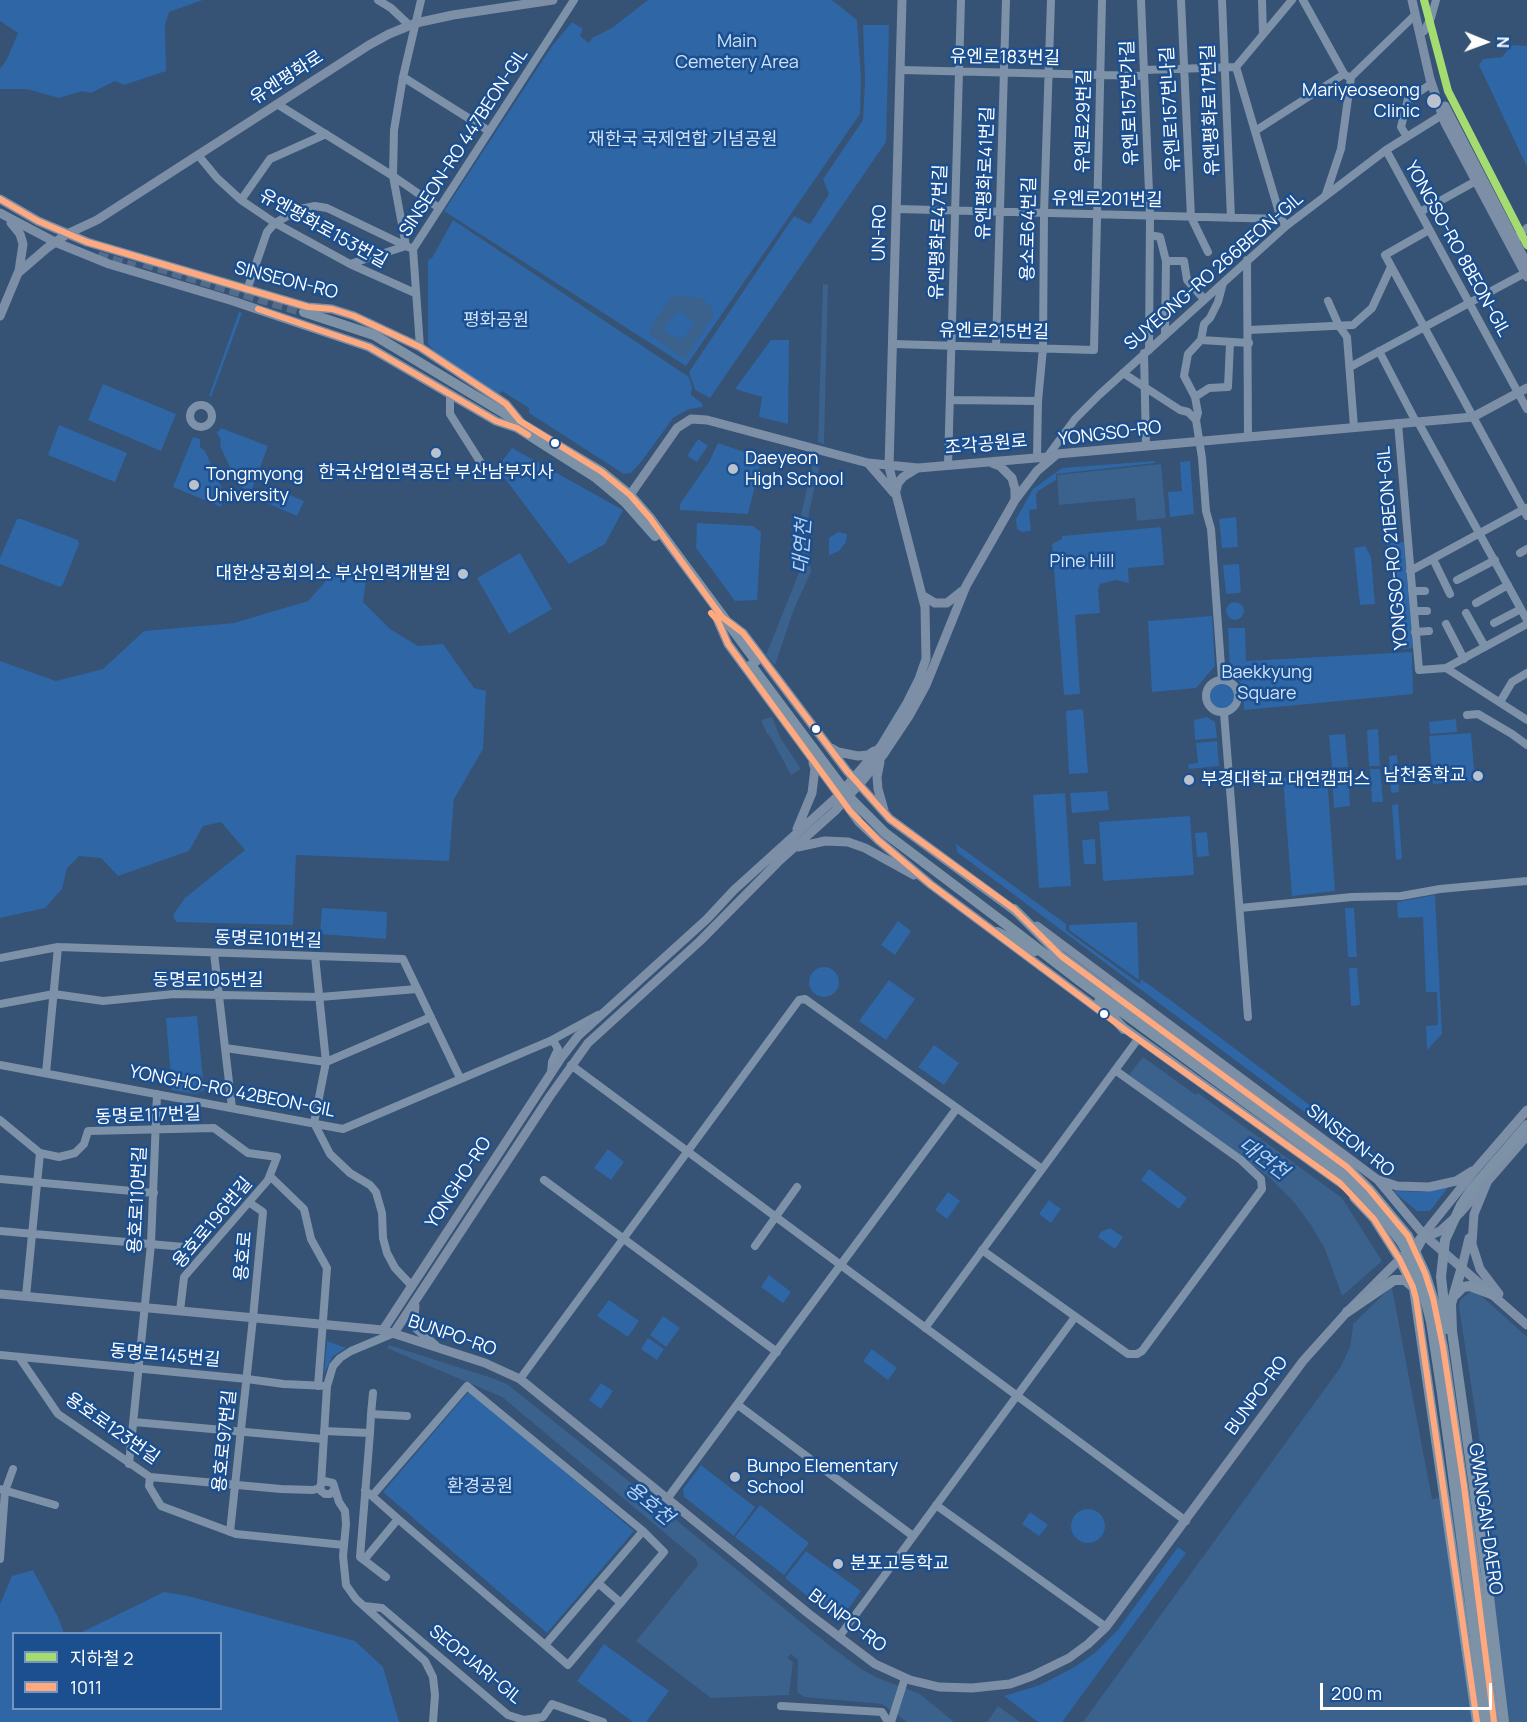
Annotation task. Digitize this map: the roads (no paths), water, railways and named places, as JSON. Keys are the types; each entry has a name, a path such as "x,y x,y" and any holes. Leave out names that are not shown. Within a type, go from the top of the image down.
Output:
{"highway":[{"name":"SINSEON-RO","path":"303,315 374,335 519,425"},
{"path":"519,425 602,472 630,495 650,519 720,619"},
{"path":"519,425 595,477 625,501 656,537 856,795 889,828 1008,916 1084,979 1288,1128 1347,1167 1401,1227 1414,1247 1425,1274 1435,1322"},
{"path":"997,933 1058,959"},
{"path":"1084,979 1141,1004"},
{"path":"1084,979 1124,1029"},
{"path":"1448,1379 1448,1341 1442,1277 1445,1240 1461,1204 1527,1125"},
{"path":"1424,1234 1413,1255 1412,1275 1423,1338 1477,1722"},
{"path":"1400,1260 1416,1299"},
{"path":"1462,1267 1452,1300 1452,1333 1487,1580 1504,1722"},
{"path":"1347,1312 1392,1275 1413,1287"},
{"path":"1452,1300 1467,1286 1476,1287 1494,1295"},
{"name":"GWANGAN-DAERO","path":"1435,1322 1448,1379 1482,1616 1494,1722"},
{"name":"GWANGAN-DAERO","path":"1435,1322 1486,1722"},
{"path":"1423,1338 1431,1344 1440,1346 1452,1333"}],"main road":[{"name":"유엔평화로","path":"18,273 30,261 67,234 97,220 369,45 413,24 453,15 554,0"},
{"name":"UN-RO","path":"896,495 889,467 903,0"},
{"path":"1412,0 1431,84 1442,115 1526,271"},
{"path":"1418,0 1436,80 1448,113 1514,240 1526,271"},
{"name":"SINSEON-RO","path":"0,198 38,222 67,234 248,290 308,307 341,312 420,347 506,404 519,425"},
{"path":"0,316 22,261 23,244 14,226 1,214"},
{"name":"SINSEON-RO","path":"1,214 55,243 109,264 256,308 369,347 496,421 519,425"},
{"name":"YONGSO-RO","path":"843,796 909,716 926,686 966,586 1015,501 1052,455 1473,417 1523,390"},
{"name":"조각공원로","path":"630,495 677,428 692,419 707,420 814,450 889,467 918,468 1052,455"},
{"path":"987,462 1000,466 1006,471 1016,489 1015,501"},
{"path":"868,463 896,495"},
{"path":"918,468 898,483 896,495 923,596 935,603 947,603 966,586"},
{"name":"YONGSO-RO","path":"882,751 908,703 926,660 923,596"},
{"path":"720,619 728,644 811,758 878,840 930,884"},
{"name":"SINSEON-RO","path":"720,619 743,633 856,782 890,819 1008,916 1141,1004 1378,1180 1424,1234"},
{"path":"828,746 838,752 858,756 882,751 877,777 878,789 882,808 890,819"},
{"path":"789,839 800,826 808,805 814,778 811,758"},
{"name":"YONGHO-RO","path":"383,1330 578,1036 707,919 734,890 789,839 830,804 843,796"},
{"name":"YONGHO-RO","path":"394,1333 571,1065 588,1043 700,941 843,796"},
{"path":"808,805 830,804"},
{"path":"793,849 825,841 848,842 930,884"},
{"name":"SINSEON-RO","path":"930,884 1124,1029 1363,1200 1424,1234"},
{"path":"700,941 715,920 713,917 707,919"},
{"path":"669,969 665,970 662,967 674,949"},
{"path":"1392,1275 1400,1260 1527,1110"},
{"path":"1424,1234 1440,1231 1469,1202 1527,1136"},
{"path":"1378,1180 1397,1186 1429,1187 1456,1181 1476,1169"},
{"path":"1462,1267 1474,1214 1488,1180"},
{"path":"1340,1183 1374,1219 1400,1260"},
{"path":"1457,1193 1456,1204 1459,1206 1469,1202"},
{"path":"1472,1227 1474,1256 1480,1269 1516,1314"},
{"path":"1424,1234 1527,1325"},
{"path":"422,1293 418,1290 426,1272 426,1264"},
{"path":"0,1294 383,1330"},
{"path":"416,1302 415,1324 420,1333 438,1348"},
{"name":"BUNPO-RO","path":"383,1330 485,1363 520,1379 839,1637 903,1682 939,1687 972,1688 1010,1684 1032,1676 1069,1658 1106,1627 1304,1361 1347,1312"}],"street":[{"path":"378,0 413,24"},
{"path":"409,247 393,176 394,130 413,24 421,0"},
{"name":"SINSEON-RO 447BEON-GIL","path":"420,347 409,247 439,208 574,0"},
{"name":"유엔평화로47번길","path":"948,465 961,0"},
{"name":"유엔평화로41번길","path":"996,347 1006,0"},
{"name":"용소로64번길","path":"1036,458 1043,348 1044,213 1051,0"},
{"name":"유엔로29번길","path":"1094,350 1102,0"},
{"name":"유엔로157번가길","path":"1141,0 1150,216 1145,387 1146,446"},
{"name":"유엔로157번나길","path":"1180,0 1191,217"},
{"name":"유엔평화로17번길","path":"1222,0 1231,218"},
{"path":"1262,0 1263,34"},
{"path":"1283,222 1236,67 1292,0"},
{"path":"1303,0 1347,76 1341,149 1326,194"},
{"path":"1424,31 1431,18 1436,0"},
{"path":"1255,131 1347,76 1415,15"},
{"name":"유엔로183번길","path":"901,70 1101,75 1236,67"},
{"path":"403,77 489,131"},
{"path":"1407,137 1401,127 1408,99 1431,84"},
{"path":"277,104 393,176 439,208"},
{"name":"SUYEONG-RO 266BEON-GIL","path":"1052,455 1075,419 1146,351 1224,282 1283,222 1386,150 1442,115"},
{"path":"241,200 270,159 326,134"},
{"name":"YONGSO-RO 8BEON-GIL","path":"1386,150 1469,302 1523,390 1527,409"},
{"name":"유엔평화로153번길","path":"198,154 241,200 275,223 350,264 415,293"},
{"path":"1420,212 1476,181"},
{"path":"248,290 267,232 275,223 300,208 315,206 338,212 409,247"},
{"name":"유엔로201번길","path":"897,209 1231,218 1283,222"},
{"path":"1191,217 1208,252"},
{"path":"1514,240 1527,228"},
{"path":"1410,572 1480,533 1526,511 1385,255 1429,230"},
{"path":"1150,235 1160,237 1166,261 1165,334"},
{"path":"350,264 409,247"},
{"path":"1247,260 1248,437"},
{"path":"1166,261 1184,261 1187,280 1204,299"},
{"path":"1249,330 1353,325 1372,308 1391,267"},
{"path":"1350,367 1526,271"},
{"path":"1222,680 1212,547 1196,420 1198,413 1195,396 1184,376 1188,354 1201,340 1204,324 1218,302 1224,282"},
{"path":"1328,301 1339,326 1347,337 1354,427"},
{"path":"1201,340 1249,343"},
{"path":"1195,396 1209,388 1228,387 1230,343"},
{"name":"유엔로215번길","path":"894,344 1094,350"},
{"path":"1379,351 1527,620"},
{"name":"SUYEONG-RO 266BEON-GIL","path":"1123,373 1160,398 1188,412 1196,420"},
{"path":"450,394 450,414 481,463"},
{"path":"950,400 1038,401"},
{"name":"YONGSO-RO 21BEON-GIL","path":"1398,423 1419,670 1446,668"},
{"path":"1433,559 1450,594"},
{"path":"1457,580 1495,560"},
{"path":"1476,603 1508,585"},
{"path":"1412,591 1425,591"},
{"path":"1494,622 1521,609"},
{"path":"1414,612 1427,611"},
{"path":"1466,613 1485,647"},
{"path":"1446,624 1464,659"},
{"path":"1446,668 1527,624"},
{"path":"1415,632 1429,631"},
{"path":"1446,668 1527,720"},
{"path":"1500,702 1512,682 1527,673"},
{"path":"1222,680 1229,681 1235,686 1239,696 1233,709 1224,713 1212,709 1206,697 1210,685 1222,680"},
{"path":"1224,713 1248,1017"},
{"path":"1467,715 1478,714 1527,745"},
{"path":"1240,908 1352,897 1401,896 1440,889 1527,881"},
{"path":"46,1073 58,947"},
{"name":"동명로101번길","path":"0,958 58,947 403,959 460,1078"},
{"path":"214,953 232,1108"},
{"path":"315,956 327,1062 314,1123 330,1154 350,1173 370,1185 376,1192 382,1213 383,1238 387,1253 395,1268 412,1286"},
{"name":"동명로105번길","path":"0,1004 54,994 103,1001 174,994 320,997 417,989"},
{"path":"520,1379 799,1000 805,999 1042,1169"},
{"name":"YONGHO-RO 42BEON-GIL","path":"0,1065 344,1129 460,1078 552,1042 603,1013"},
{"path":"225,1048 327,1062 431,1017"},
{"path":"570,1030 565,1041 571,1045"},
{"path":"925,1328 1138,1039"},
{"path":"552,1042 566,1046 588,1043"},
{"path":"551,1074 552,1062 558,1049 552,1042"},
{"path":"571,1065 1186,1521"},
{"path":"982,1250 1128,1354 1137,1354 1142,1351 1262,1189 1261,1179 1241,1160 1115,1070"},
{"name":"용호로110번길","path":"129,1464 151,1244 157,1094"},
{"path":"667,1499 957,1108"},
{"path":"0,1120 40,1153 26,1296"},
{"name":"동명로117번길","path":"40,1153 59,1157 75,1153 84,1144 88,1131 214,1128 248,1153 278,1157"},
{"name":"용호로196번길","path":"180,1311 184,1277 271,1177 278,1157"},
{"path":"271,1177 304,1209 311,1239 327,1268 322,1325 324,1435 322,1493 331,1492"},
{"path":"0,1179 154,1193"},
{"path":"544,1180 777,1352"},
{"path":"754,1246 797,1187"},
{"name":"용호로","path":"250,1203 262,1212 253,1318"},
{"path":"0,1231 184,1247"},
{"path":"839,1637 1074,1317"},
{"name":"용호로97번길","path":"230,1532 253,1318"},
{"path":"366,1344 383,1330"},
{"path":"323,1386 333,1366 340,1358 394,1333"},
{"name":"동명로145번길","path":"0,1355 323,1386"},
{"name":"용호로123번길","path":"19,1357 58,1414 150,1477 281,1489 313,1490 323,1484"},
{"path":"366,1490 372,1496 398,1519 568,1665 664,1552 643,1531 467,1386 372,1496"},
{"path":"373,1393 360,1557 386,1577"},
{"path":"738,1405 913,1536"},
{"path":"371,1414 407,1416"},
{"path":"134,1422 324,1435 370,1433"},
{"path":"0,1559 3,1490 13,1469"},
{"path":"150,1477 149,1486 161,1506 230,1532 344,1545"},
{"path":"323,1484 333,1483 331,1492"},
{"path":"3,1490 55,1505"},
{"path":"331,1492 345,1511 343,1572 346,1585 356,1599 425,1661 433,1677 435,1695 433,1722"},
{"path":"936,1505 1106,1627"},
{"path":"364,1560 398,1519"},
{"path":"545,1646 643,1531"},
{"path":"598,1583 621,1603"},
{"name":"SEOPJARI-GIL","path":"364,1606 382,1608 508,1715 524,1720 543,1717 552,1704 603,1722"},
{"path":"781,1706 882,1712 890,1721 903,1682"}],"water":[{"path":"823,284 828,285 824,444 818,442"},
{"path":"672,295 703,299 714,315 685,359 650,335 650,329","holes":["678,311 694,321 690,330 680,340 665,330 668,322"]},
{"name":"대연천","path":"813,462 820,464 809,512 807,536 811,572 794,609 775,665 766,655 802,565 799,524"},
{"path":"1161,464 1166,518 1137,521 1135,498 1059,505 1057,475"},
{"path":"772,717 781,739 801,769 791,775 761,720"},
{"name":"대연천","path":"1143,1057 1196,1095 1198,1093 1342,1198 1389,1272 1432,1499 1487,1488 1459,1307 1460,1300 1470,1292 1477,1292 1527,1337 1527,1722 1083,1722 1340,1368 1350,1347 1353,1326 1325,1249 1293,1201 1269,1177 1129,1075"},
{"name":"용호천","path":"389,1345 507,1384 830,1646 861,1669 920,1694 954,1722 907,1722 882,1704 804,1697 797,1692 798,1660 791,1654 787,1658 793,1662 789,1695 711,1698 636,1641 698,1565 696,1559 502,1397 387,1348"},
{"path":"998,1706 1020,1722 987,1722"}],"tunnel":[{"path":"98,256 135,267"},
{"path":"144,263 304,312"}],"metro line":[{"name":"2","path":"1424,0 1448,91 1527,245"}],"place":[{"name":"Mariyeoseong Clinic","path":"1434,101"},
{"name":"한국산업인력공단 부산남부지사","path":"436,453"},
{"name":"Daeyeon High School","path":"733,469"},
{"name":"Tongmyong University","path":"194,485"},
{"name":"대한상공회의소 부산인력개발원","path":"463,574"},
{"name":"남천중학교","path":"1478,776"},
{"name":"부경대학교 대연캠퍼스","path":"1189,780"},
{"name":"Bunpo Elementary School","path":"735,1477"},
{"name":"분포고등학교","path":"838,1564"}],"park label":[{"name":"Main Cemetery Area","path":"737,52"},
{"name":"재한국 국제연합 기념공원","path":"683,140"},
{"name":"평화공원","path":"496,321"},
{"name":"Pine Hill","path":"1082,562"},
{"name":"Baekkyung Square","path":"1267,683"},
{"name":"환경공원","path":"480,1487"}]}
